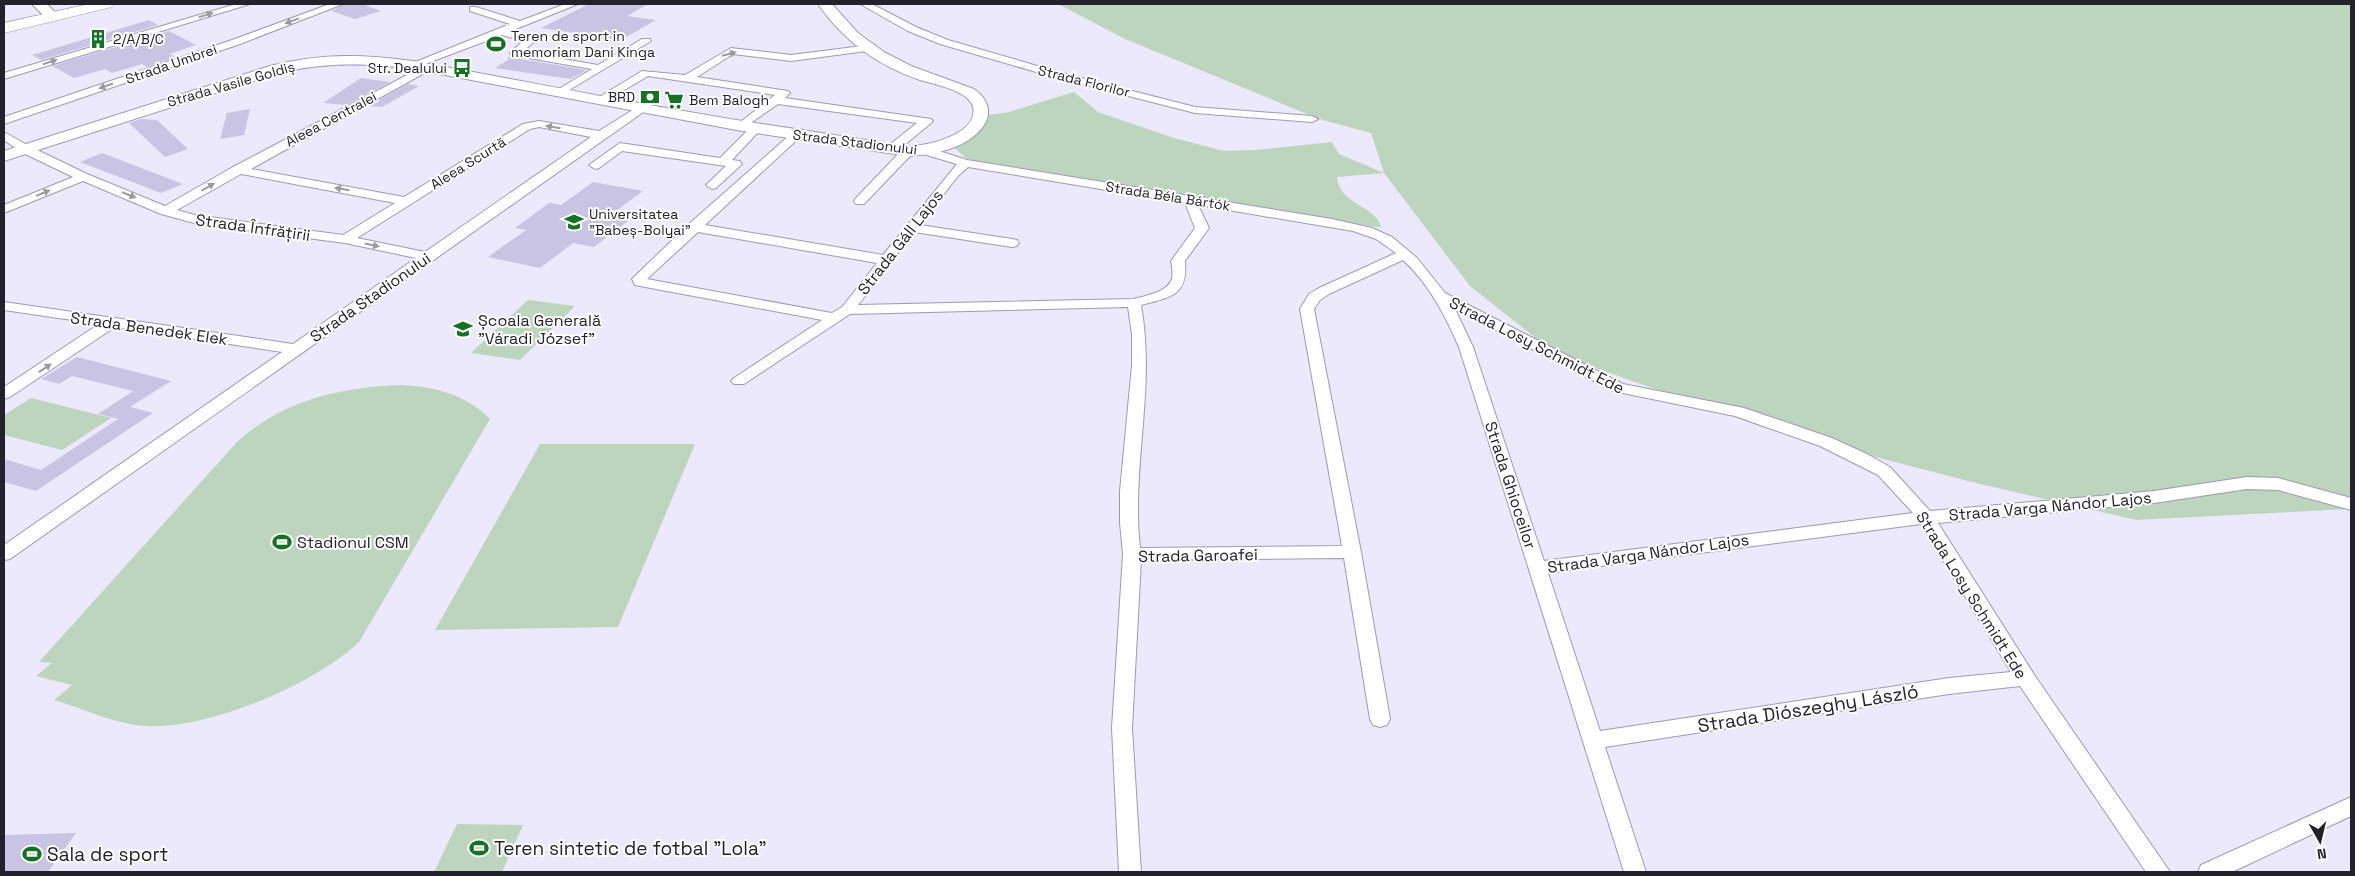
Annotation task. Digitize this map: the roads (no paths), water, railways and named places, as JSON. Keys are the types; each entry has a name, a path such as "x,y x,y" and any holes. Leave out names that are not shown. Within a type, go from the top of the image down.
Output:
{"main road":[{"path":"4,28 106,4"}],"street":[{"path":"39,4 52,16"},
{"path":"4,76 245,4"},
{"name":"Strada Umbrei","path":"4,121 236,42 338,4"},
{"name":"Aleea Centralei","path":"166,210 420,67 500,31 573,4"},
{"name":"Strada Stadionului","path":"4,554 600,135 643,108 796,135 908,151 926,150 950,144 966,136 981,116 982,109 978,101 958,88 900,67 870,48 837,20 825,4"},
{"name":"Strada Florilor","path":"865,4 912,29 944,42 1054,74 1195,110 1312,119"},
{"path":"883,4 930,26 969,38"},
{"path":"473,9 519,24"},
{"path":"500,31 530,41 515,53 593,66"},
{"path":"561,92 646,41"},
{"path":"688,78 731,51 791,58 870,48"},
{"name":"Strada Vasile Goldiș","path":"4,156 275,69 335,59 364,59 420,67 643,108"},
{"path":"602,99 646,73 784,93 749,127 723,162"},
{"path":"776,100 927,121 892,149"},
{"name":"Aleea Scurtă","path":"346,239 527,126 539,124 600,135"},
{"name":"Strada Înfrățirii","path":"4,135 25,149 83,177 194,219 226,225 346,239 428,257"},
{"path":"796,135 639,279 640,282 833,318"},
{"path":"595,165 620,147 736,164 712,185"},
{"name":"Strada Béla Bártók","path":"926,150 966,163 1332,223 1368,232 1386,240 1404,254"},
{"path":"860,201 908,151"},
{"name":"Strada Gáll Lajos","path":"739,381 847,310 954,173 966,163"},
{"path":"237,170 407,201"},
{"path":"4,210 83,177"},
{"path":"847,310 1134,303 1161,294 1174,286 1179,278 1178,261 1202,228 1190,200"},
{"path":"694,228 886,260"},
{"path":"911,228 1012,243"},
{"path":"1380,719 1352,552 1307,309 1314,297 1324,291 1404,254"},
{"name":"Strada Ghioceilor","path":"1404,254 1439,295 1466,347 1635,872"},
{"name":"Strada Losy Schmidt Ede","path":"1439,295 1618,388 1738,412 1826,442 1862,458 1884,471 1922,512 2025,678 2159,872"},
{"path":"1132,554 1127,515 1140,357 1138,322 1134,303"},
{"name":"Strada Benedek Elek","path":"4,306 295,349"},
{"path":"4,394 113,322"},
{"name":"Strada Varga Nándor Lajos","path":"1538,568 1925,518 2154,497 2247,483 2278,484 2351,504"},
{"name":"Strada Garoafei","path":"1130,872 1122,728 1132,554 1352,552"},
{"name":"Strada Diószeghy László","path":"1592,741 1949,686 2025,678"},
{"path":"2209,872 2351,806"}],"place":[{"name":"2/A/B/C","path":"98,39"},
{"name":"Teren de sport in memoriam Dani Kinga","path":"496,44"},
{"name":"Str. Dealului","path":"462,68"},
{"name":"BRD","path":"650,97"},
{"name":"Bem Balogh","path":"674,100"},
{"name":"Universitatea \"Babeș-Bolyai\"","path":"574,222"},
{"name":"Școala Generală \"Váradi József\"","path":"463,329"},
{"name":"Stadionul CSM","path":"282,542"},
{"name":"Teren sintetic de fotbal \"Lola\"","path":"479,848"},
{"name":"Sala de sport","path":"32,854"}]}
